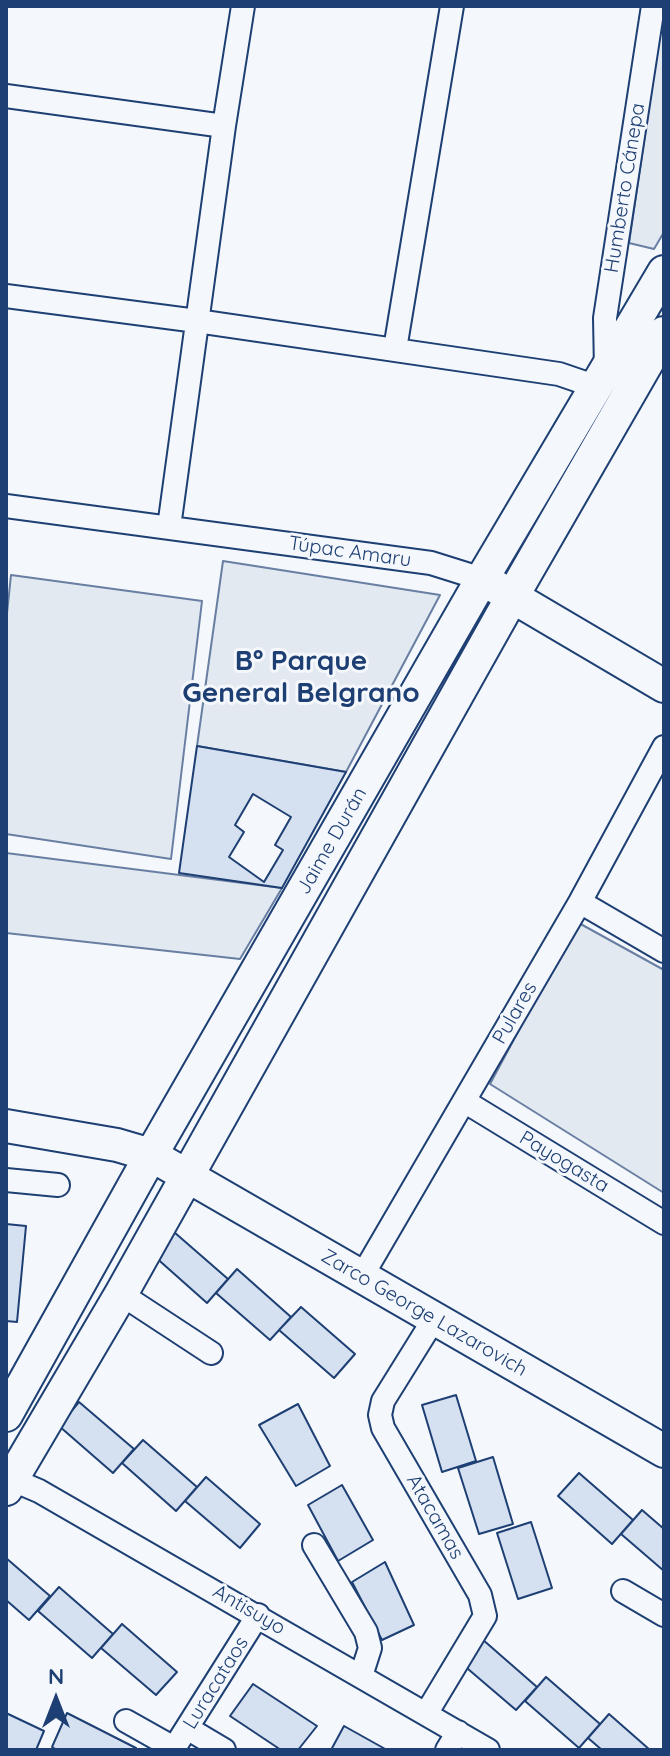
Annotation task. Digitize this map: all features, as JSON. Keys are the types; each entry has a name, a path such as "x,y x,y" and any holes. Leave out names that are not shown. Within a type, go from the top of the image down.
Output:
{"street":[{"path":"169,527 243,6"},
{"path":"395,349 452,6"},
{"name":"Humberto Cánepa","path":"601,379 605,318 653,6"},
{"path":"6,96 224,126"},
{"name":"Jaime Durán","path":"6,1415 151,1155 482,579 664,272"},
{"path":"6,296 601,379"},
{"path":"8,1482 121,1294 185,1175 664,333"},
{"name":"Túpac Amaru","path":"6,506 431,563 482,579 664,686"},
{"name":"Pulares","path":"362,1276 580,902 664,747"},
{"path":"580,902 664,951"},
{"name":"Payogasta","path":"464,1101 664,1223"},
{"name":"Zarco George Lazarovich","path":"6,1126 117,1145 151,1155 663,1449"},
{"path":"6,1180 58,1185"},
{"path":"121,1294 211,1353"},
{"name":"Atacamas","path":"426,1714 485,1616 480,1595 383,1428 380,1415 383,1401 434,1319"},
{"name":"Antisuyo","path":"8,1482 258,1615 426,1714 452,1741 488,1750"},
{"path":"314,1545 366,1632 370,1648 361,1676"},
{"path":"623,1591 664,1615"},
{"name":"Luracataos","path":"174,1749 258,1615"},
{"path":"126,1721 174,1749"},
{"path":"187,1728 224,1750"}],"shaded area":[{"path":"664,6 664,232 654,249 629,243"},
{"path":"223,561 440,595 346,772 197,746"},
{"path":"11,575 202,601 171,859 6,834 6,623"},
{"path":"6,853 282,888 240,959 6,933"},
{"path":"577,922 664,970 664,1193 490,1084"}],"building":[{"path":"197,746 346,772 282,888 179,873"},
{"path":"253,794 291,817 275,845 283,850 264,882 229,857 244,832 235,825"},
{"path":"6,1224 26,1226 17,1322 6,1321"},
{"path":"174,1232 228,1279 207,1303 153,1255"},
{"path":"237,1269 291,1317 270,1340 216,1293"},
{"path":"301,1307 355,1354 334,1378 279,1330"},
{"path":"456,1395 476,1461 442,1472 422,1405"},
{"path":"79,1402 134,1449 113,1473 59,1426"},
{"path":"298,1404 330,1466 296,1486 259,1425"},
{"path":"143,1440 197,1487 176,1511 122,1463"},
{"path":"493,1457 513,1524 479,1534 458,1468"},
{"path":"579,1473 633,1520 612,1544 558,1496"},
{"path":"206,1477 260,1524 240,1548 185,1501"},
{"path":"342,1485 373,1540 338,1561 308,1505"},
{"path":"642,1510 664,1529 664,1571 621,1534"},
{"path":"531,1522 552,1588 518,1599 497,1533"},
{"path":"6,1558 50,1596 29,1620 6,1600"},
{"path":"385,1562 414,1625 382,1640 352,1582"},
{"path":"59,1587 113,1634 92,1658 38,1611"},
{"path":"122,1624 177,1672 156,1695 101,1648"},
{"path":"482,1639 537,1687 516,1710 461,1663"},
{"path":"546,1677 600,1724 579,1748 525,1701"},
{"path":"253,1684 317,1726 298,1750 281,1750 230,1716"},
{"path":"6,1713 44,1731 36,1750 6,1750"},
{"path":"67,1713 136,1750 57,1750 52,1747"},
{"path":"609,1714 650,1750 602,1750 588,1738"},
{"path":"344,1726 387,1750 331,1750"}],"district":[{"name":"Bº Parque General Belgrano","path":"301,678"}]}
